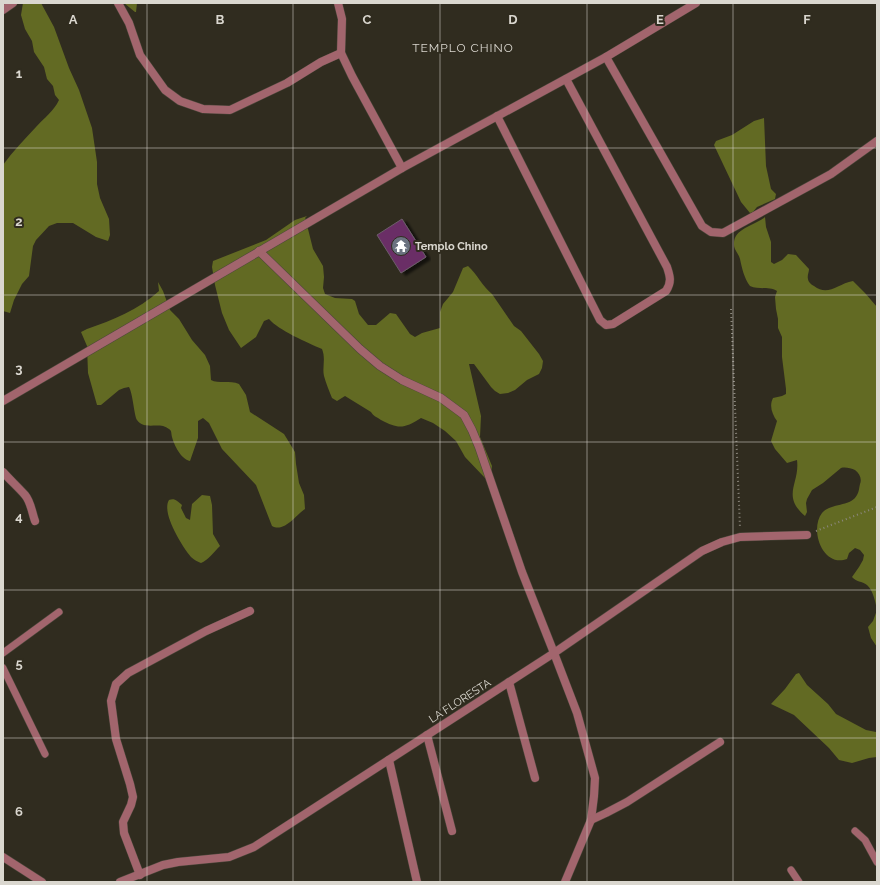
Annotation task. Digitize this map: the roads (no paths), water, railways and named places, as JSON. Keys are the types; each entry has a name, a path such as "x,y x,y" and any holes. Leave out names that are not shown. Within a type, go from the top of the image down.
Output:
{"street":[{"path":"3,10 14,3"},
{"path":"118,3 130,23 140,55 165,90 180,101 203,109 230,110 287,83 321,62 341,53"},
{"path":"338,3 342,20 341,53 402,168"},
{"path":"3,401 402,168 606,57 696,3"},
{"path":"606,57 702,226 711,232 723,233 784,200 831,174 877,141"},
{"path":"498,116 600,320 606,325 613,324 666,291 670,286 670,278 667,267 566,79"},
{"path":"259,251 360,349 380,366 402,380 440,398 464,415 472,430 522,572 577,713 595,778 591,820 564,882"},
{"path":"3,472 25,495 30,504 35,521"},
{"name":"LA FLORESTA","path":"120,882 138,878 164,865 178,862 229,857 254,847 554,653 702,551 722,542 740,537 807,535"},
{"path":"138,878 124,833 123,822 132,805 132,797 130,784 116,739 111,701 116,684 128,673 206,631 250,611"},
{"path":"509,682 535,778"},
{"path":"427,735 452,831"},
{"path":"591,820 627,802 720,742"},
{"path":"389,760 417,882"},
{"path":"3,857 42,882"}],"lane":[{"path":"3,653 59,612"},
{"path":"3,668 44,754"},
{"path":"855,831 865,840 877,862"},
{"path":"791,870 799,882"}],"place":[{"name":"Templo Chino","path":"401,246"}],"district":[{"name":"TEMPLO CHINO","path":"463,48"}]}
